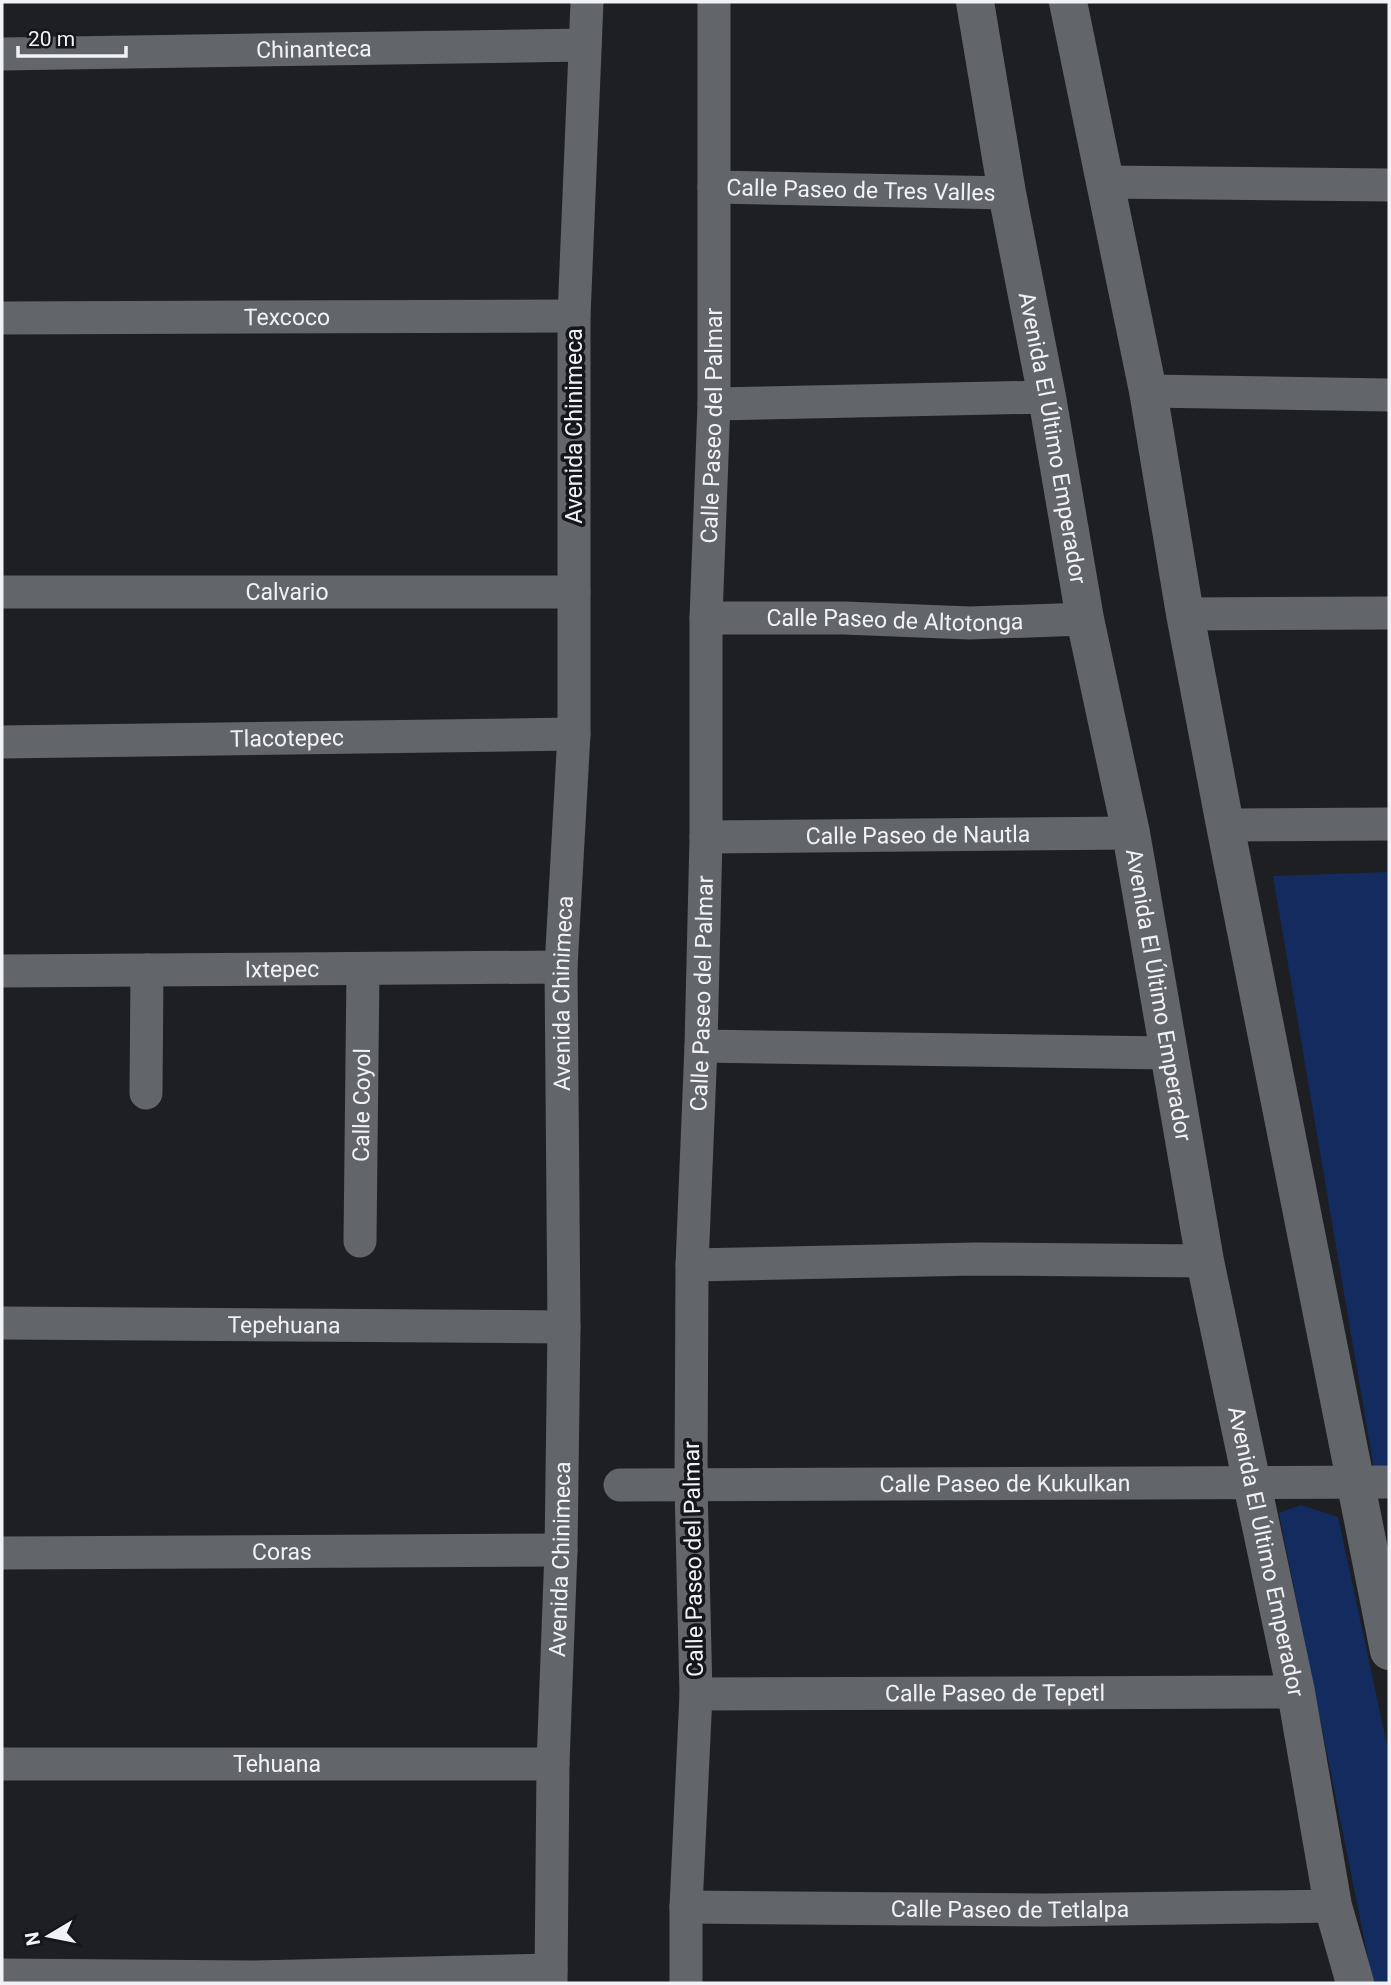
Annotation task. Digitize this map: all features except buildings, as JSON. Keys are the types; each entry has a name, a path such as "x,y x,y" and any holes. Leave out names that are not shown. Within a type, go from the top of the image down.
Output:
{"street":[{"name":"Avenida Chinimeca","path":"551,1977 553,1764 561,1550 564,1327 561,967 574,734 574,316 587,2"},
{"name":"Calle Paseo del Palmar","path":"686,1983 686,1907 696,1694 691,1486 692,1265 701,1046 706,837 706,618 714,404 714,2"},
{"name":"Avenida El Último Emperador","path":"975,2 1007,194 1047,397 1085,619 1132,833 1205,1261 1296,1692 1333,1906 1355,1983"},
{"path":"1068,2 1148,391 1185,614 1225,825 1372,1482 1389,1651"},
{"name":"Chinanteca","path":"2,54 585,45"},
{"path":"1106,182 1389,185"},
{"name":"Calle Paseo de Tres Valles","path":"714,187 1007,194"},
{"name":"Texcoco","path":"2,318 574,316"},
{"path":"1148,391 1389,395"},
{"path":"714,404 1047,397"},
{"name":"Calvario","path":"2,592 573,592"},
{"path":"1185,614 1389,613"},
{"name":"Calle Paseo de Altotonga","path":"706,618 844,618 970,623 1085,619"},
{"name":"Tlacotepec","path":"2,742 574,734"},
{"path":"1225,825 1389,824"},
{"name":"Calle Paseo de Nautla","path":"706,837 1132,833"},
{"name":"Ixtepec","path":"2,971 561,967"},
{"name":"Calle Coyol","path":"360,1241 363,969"},
{"path":"146,1093 147,970"},
{"path":"701,1046 1168,1053"},
{"path":"692,1265 976,1259 1205,1261"},
{"name":"Tepehuana","path":"2,1323 564,1327"},
{"name":"Calle Paseo de Kukulkan","path":"620,1485 1372,1482"},
{"name":"Coras","path":"2,1553 561,1550"},
{"name":"Calle Paseo de Tepetl","path":"696,1694 1296,1692"},
{"name":"Tehuana","path":"2,1764 553,1764"},
{"name":"Calle Paseo de Tetlalpa","path":"686,1907 1046,1910 1333,1906"},
{"path":"2,1975 551,1977"}],"shaded area":[{"path":"1389,872 1389,1475 1375,1475 1273,876"},
{"path":"1301,1505 1338,1517 1389,1754 1389,1983 1373,1983 1279,1513"}]}
